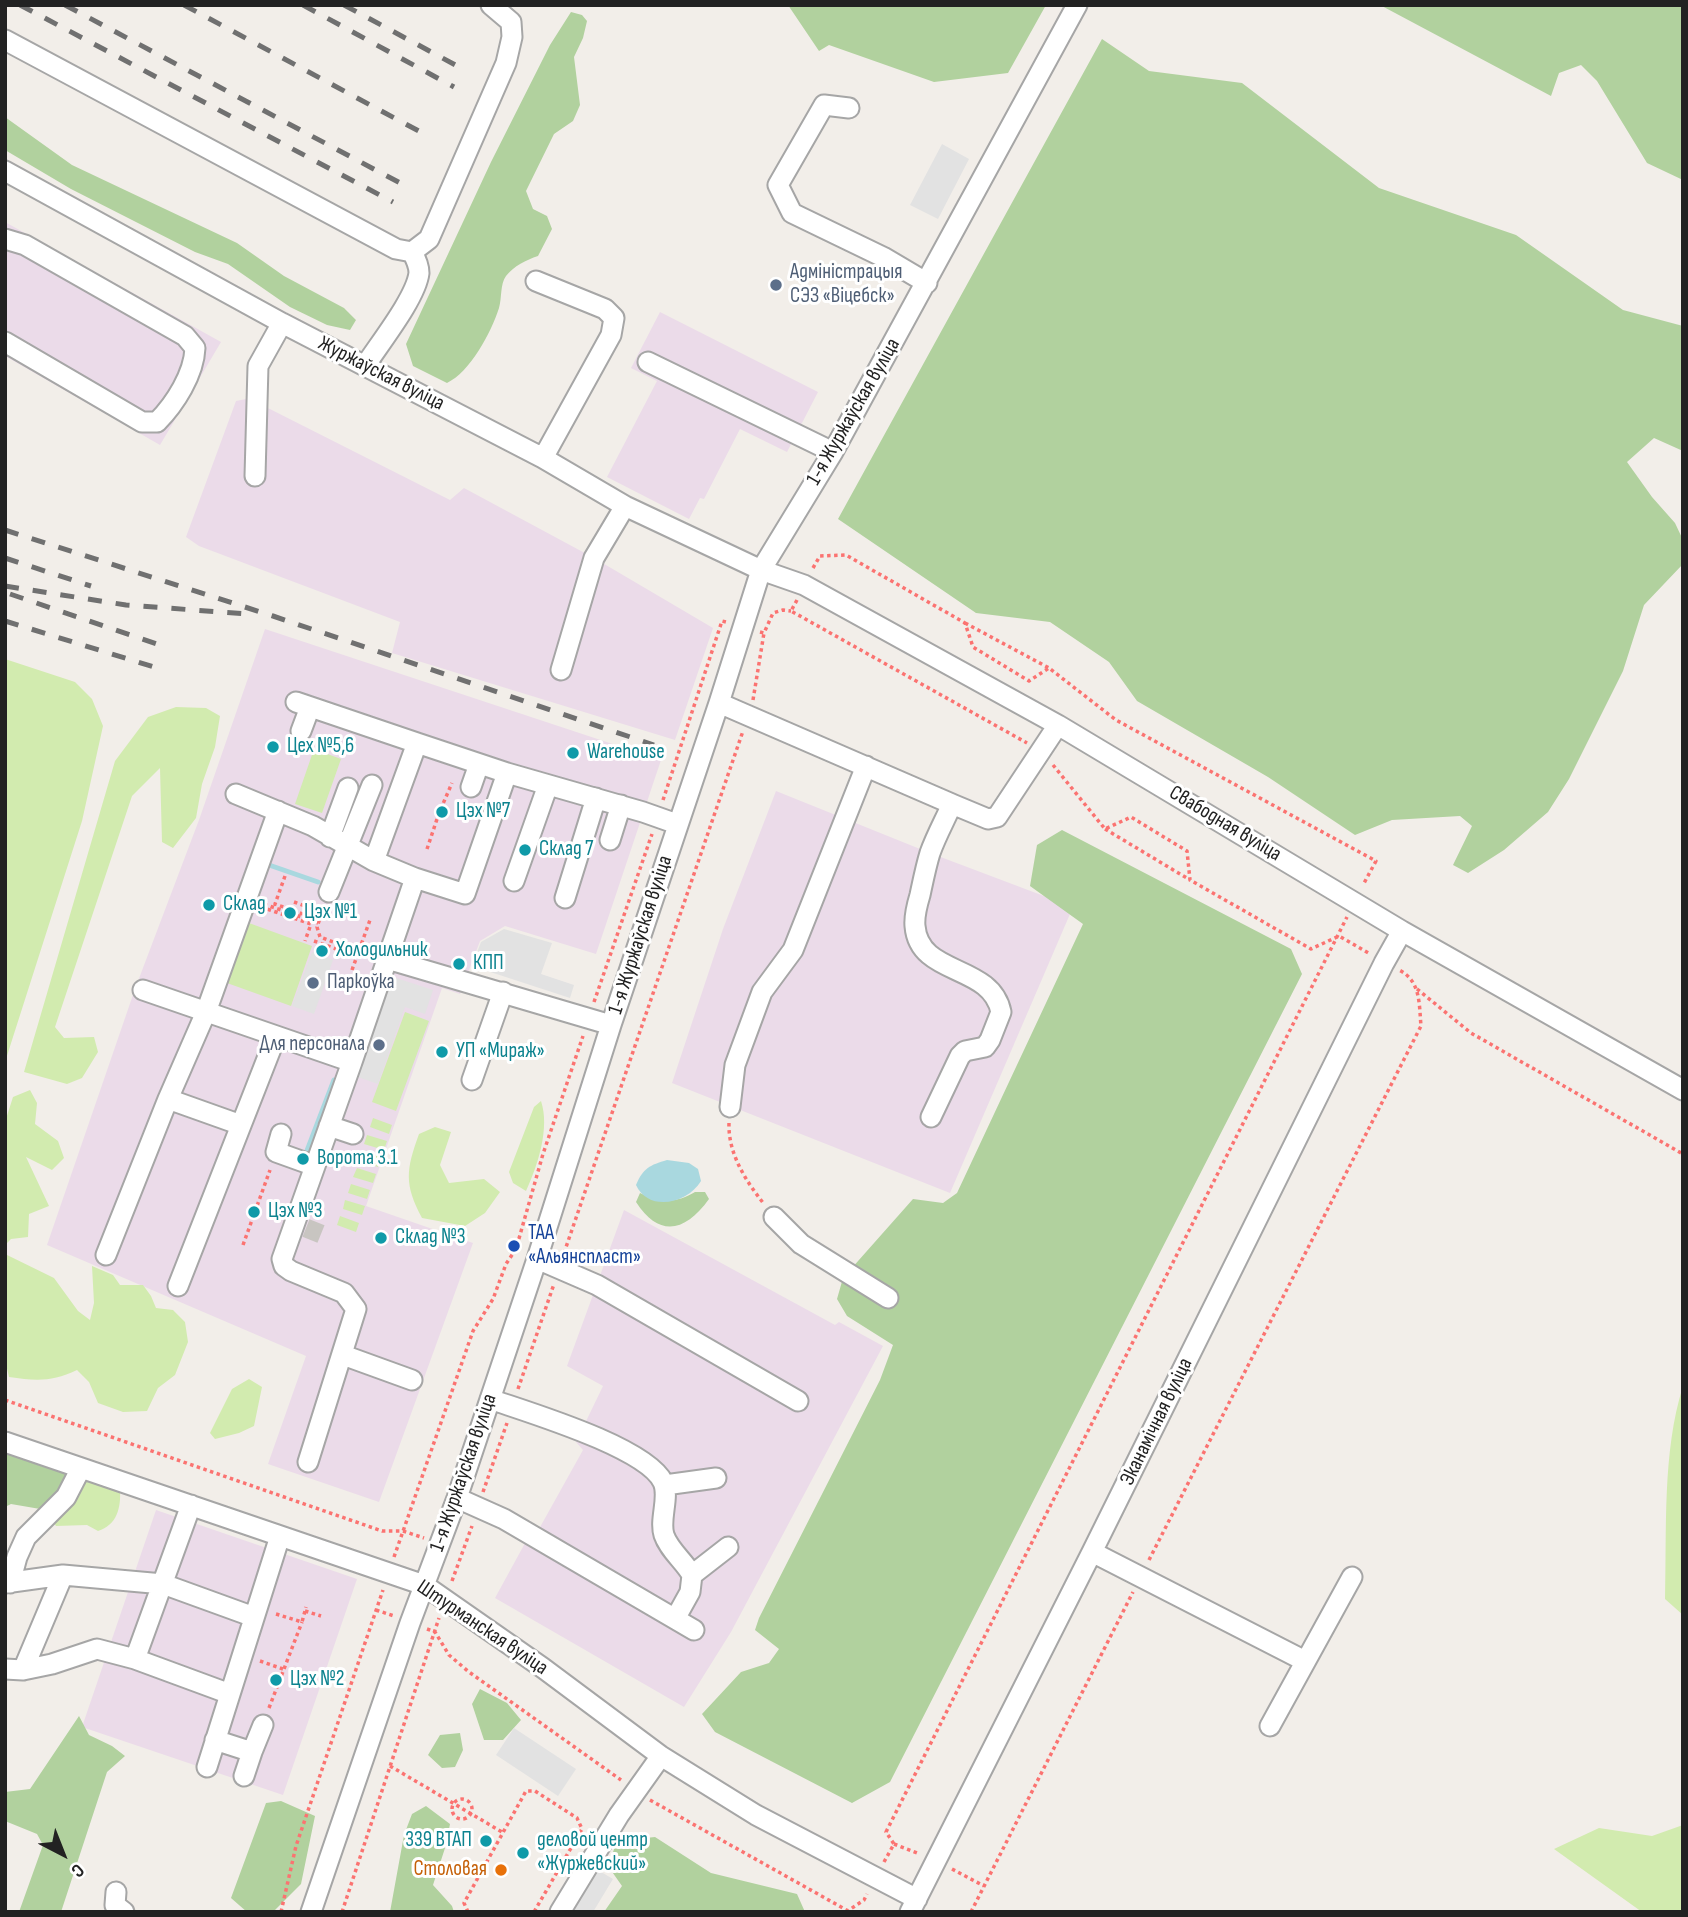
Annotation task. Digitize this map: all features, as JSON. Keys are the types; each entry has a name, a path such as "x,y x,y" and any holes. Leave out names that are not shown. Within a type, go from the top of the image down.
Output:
{"street":[{"path":"5,40 396,249 412,252 429,239 506,63 512,37 510,22 491,5"},
{"name":"1-я Журжаўская вуліца","path":"311,1912 410,1623 457,1498 761,570 833,452 1077,5"},
{"path":"849,108 824,105 778,185 792,213 883,257 927,283"},
{"name":"Журжаўская вуліца","path":"7,178 543,458 625,506 761,570"},
{"path":"5,239 25,245 185,336 195,348 195,360 170,408 157,422 142,422 5,342"},
{"path":"365,366 408,301 419,276 418,264 412,252"},
{"path":"536,281 605,309 614,318 611,335 543,458"},
{"path":"255,477 258,366 282,323"},
{"path":"648,362 833,452"},
{"path":"561,670 594,558 625,506"},
{"name":"Свабодная вуліца","path":"761,570 804,585 1058,725 1402,931 1683,1090"},
{"path":"719,703 988,818 997,817 1058,725"},
{"path":"301,731 303,704 507,773 677,824"},
{"path":"374,861 417,743"},
{"path":"471,761 471,787"},
{"path":"730,1107 735,1065 762,992 793,950 866,766"},
{"path":"236,794 313,826 374,861 465,894 507,773"},
{"path":"338,841 372,785"},
{"path":"514,881 548,785"},
{"path":"329,892 348,788"},
{"path":"565,898 596,798"},
{"path":"931,1117 955,1063 965,1051 985,1047 1001,1012 989,987 938,961 918,940 915,914 930,853 952,804"},
{"path":"610,840 621,806"},
{"path":"106,1255 206,1012 278,811"},
{"path":"308,1462 355,1318 355,1306 344,1293 284,1266 282,1256 300,1226 315,1166 352,1062 378,952 415,878"},
{"name":"Эканамічная вуліца","path":"913,1905 1092,1552 1384,962 1402,931"},
{"path":"378,952 611,1025"},
{"path":"143,990 352,1062"},
{"path":"472,1080 503,992"},
{"path":"178,1286 276,1036"},
{"path":"168,1099 241,1125"},
{"path":"329,1126 354,1134"},
{"path":"279,1143 315,1166"},
{"path":"774,1217 802,1244 888,1298"},
{"path":"537,1259 597,1285 798,1401"},
{"path":"343,1354 412,1380"},
{"path":"490,1399 594,1436 644,1464 659,1476 665,1485 663,1533 692,1575 690,1592 675,1619"},
{"name":"Штурманская вуліца","path":"5,1442 424,1585 543,1668 661,1756 756,1815 876,1876 913,1905"},
{"path":"7,1583 26,1537 66,1497 81,1468"},
{"path":"665,1485 716,1478"},
{"path":"457,1498 504,1519 694,1630"},
{"path":"135,1659 191,1506"},
{"path":"207,1767 280,1536"},
{"path":"692,1575 728,1548"},
{"path":"1092,1552 1305,1661"},
{"path":"7,1583 63,1575 163,1584 255,1612"},
{"path":"14,1670 63,1575"},
{"path":"1270,1726 1352,1577"},
{"path":"14,1670 52,1664 97,1649 135,1659 230,1694"},
{"path":"244,1776 262,1725"},
{"path":"215,1740 252,1752"},
{"path":"560,1912 661,1756"},
{"path":"116,1892 115,1905 124,1912"}],"path":[{"path":"376,1610 435,1632 449,1655 469,1672 656,1804 848,1911 864,1900 894,1844 886,1832 1339,936 1354,902 1376,862 1116,720 1049,668 846,555 820,556 791,611 1042,751 1105,829 1190,880 1311,949 1339,936"},
{"path":"281,1912 296,1846 473,1331 494,1299 506,1264 516,1249 543,1154 722,621"},
{"path":"965,623 973,647 1029,681 1049,668"},
{"path":"427,849 439,813 471,761"},
{"path":"1105,829 1130,817 1187,851 1190,880"},
{"path":"285,876 275,904 314,918"},
{"path":"294,902 316,910"},
{"path":"305,941 311,925 257,903 318,925 320,937 341,945"},
{"path":"370,920 378,952"},
{"path":"1339,936 1408,975 1418,989 1471,1033 1683,1154"},
{"path":"314,941 378,952"},
{"path":"352,970 378,952"},
{"path":"971,1912 1421,1026 1418,989"},
{"path":"730,1107 729,1133 734,1153 744,1176 774,1217"},
{"path":"243,1245 279,1143"},
{"path":"5,1400 382,1531 403,1531 462,1551"},
{"path":"262,1725 306,1609 321,1616"},
{"path":"255,1612 302,1622"},
{"path":"255,1659 284,1669"},
{"path":"390,1766 502,1832"},
{"path":"468,1912 464,1903 502,1832 526,1791 535,1791 577,1818 582,1829 534,1912"},
{"path":"460,1799 469,1801 471,1814 464,1819 455,1816 453,1803 460,1799"}],"shaded area":[{"path":"942,144 969,159 938,219 910,205"},
{"path":"5,222 221,342 160,445 5,356"},
{"path":"660,312 818,392 787,452 740,429 704,499 700,498 689,519 607,477 657,381 631,368"},
{"path":"246,399 450,500 464,488 594,558 713,628 675,740 392,653 400,622 199,546 186,537 236,401"},
{"name":"ТАА «Альянспласт»","path":"265,629 661,760 596,954 505,926 480,941 460,994 442,988 366,1206 473,1243 379,1502 268,1464 306,1356 47,1245 135,989 199,820"},
{"path":"776,791 1073,907 950,1193 672,1083 723,929"},
{"path":"504,929 552,943 541,974 574,985 570,998 472,966 481,942"},
{"name":"Паркоўка","path":"312,952 333,960 314,1014 292,1006"},
{"name":"Для персонала","path":"390,976 433,990 425,1014 405,1007 378,1084 355,1076"},
{"path":"624,1210 835,1325 839,1322 883,1346 731,1632 684,1707 495,1598 524,1545 534,1531 539,1529 583,1450 576,1442 603,1386 567,1366"},
{"path":"156,1510 357,1579 283,1795 82,1727"},
{"path":"514,1728 576,1769 558,1796 496,1755"},
{"path":"591,1866 613,1879 593,1912 564,1912"}],"green space":[{"path":"788,5 1046,5 1008,73 934,82 829,45 819,51"},
{"path":"1380,5 1683,5 1683,180 1647,163 1597,81 1581,65 1559,73 1551,96"},
{"path":"571,12 582,15 587,21 574,57 580,105 573,121 554,134 526,191 533,209 547,216 552,229 538,256 520,264 506,276 499,308 485,340 464,370 447,383 413,366 406,344 491,162 550,45"},
{"path":"1102,39 1149,71 1242,83 1379,188 1516,235 1623,310 1683,326 1683,451 1654,438 1627,462 1675,523 1683,540 1683,564 1644,605 1623,671 1569,779 1548,812 1504,850 1468,873 1453,865 1472,826 1460,816 1392,820 1355,835 1268,777 1137,701 1109,662 1050,622 976,613 838,519"},
{"path":"5,117 72,165 237,243 284,276 344,308 356,320 350,330 327,325 290,307 228,264 195,252 71,189 5,150"},
{"path":"5,659 75,682 92,699 103,726 82,821 5,1062"},
{"path":"176,707 206,708 220,716 215,747 202,784 196,818 173,848 162,842 160,768 132,796 55,1027 64,1038 94,1037 98,1052 82,1078 67,1084 24,1072 115,761 148,717"},
{"path":"314,749 341,759 322,813 295,804"},
{"path":"1062,830 1291,949 1302,974 890,1782 852,1803 715,1732 702,1714 741,1672 769,1663 779,1649 755,1630 759,1618 880,1380 893,1345 847,1316 837,1299 843,1278 913,1199 943,1203 957,1193 1083,924 1030,886 1037,845"},
{"path":"249,923 312,946 291,1006 227,983"},
{"path":"405,1012 429,1021 396,1111 372,1102"},
{"path":"30,1090 37,1103 35,1124 58,1141 64,1158 52,1170 26,1157 49,1206 29,1214 28,1237 11,1239 5,1245 5,1122 13,1097"},
{"path":"541,1101 543,1134 535,1170 526,1191 513,1183 509,1172 534,1107"},
{"path":"373,1118 392,1125 389,1134 370,1127"},
{"path":"435,1127 451,1132 440,1165 449,1183 484,1179 500,1192 485,1213 465,1226 422,1218 412,1196 409,1167 419,1134"},
{"path":"367,1135 387,1141 384,1150 364,1144"},
{"path":"362,1151 381,1157 378,1167 359,1160"},
{"path":"357,1168 376,1174 373,1183 353,1177"},
{"path":"351,1184 370,1190 367,1199 348,1193"},
{"path":"695,1192 705,1192 709,1199 691,1218 673,1226 654,1222 636,1202 640,1193 668,1200"},
{"path":"345,1200 365,1206 362,1215 343,1209"},
{"path":"340,1216 359,1223 356,1232 337,1225"},
{"path":"5,1254 54,1278 78,1311 90,1320 94,1303 92,1266 113,1275 120,1285 143,1285 156,1308 173,1310 185,1322 188,1342 175,1375 158,1388 147,1411 123,1412 98,1403 89,1382 77,1370 44,1380 9,1377 5,1360"},
{"path":"249,1379 262,1387 254,1426 215,1439 210,1433 232,1389"},
{"path":"1683,1386 1683,1615 1665,1599 1669,1464 1676,1412"},
{"path":"5,1451 70,1473 46,1510 11,1504 5,1507"},
{"path":"84,1477 120,1490 120,1503 114,1520 98,1531 87,1525 56,1526 55,1518"},
{"path":"480,1689 507,1703 521,1720 503,1740 484,1740 472,1704"},
{"path":"79,1716 89,1735 125,1756 107,1772 61,1912 19,1912 43,1845 37,1834 5,1821 5,1792 30,1789"},
{"path":"460,1733 463,1750 455,1767 442,1768 428,1755 440,1735"},
{"path":"281,1801 315,1816 301,1884 273,1912 247,1912 231,1898 266,1803"},
{"path":"426,1806 450,1824 433,1885 452,1906 454,1912 390,1912 404,1835 412,1814"},
{"path":"1683,1825 1683,1912 1642,1912 1554,1849 1599,1828 1652,1836"},
{"path":"655,1837 711,1873 797,1894 805,1912 604,1912 622,1886 608,1866 617,1841"}],"water":[{"path":"667,1160 689,1163 698,1169 701,1181 687,1195 668,1202 659,1202 642,1194 636,1185 648,1168"}],"waterway":[{"path":"269,865 318,882"},
{"path":"305,1156 334,1080"}],"tunnel":[{"path":"306,1228 321,1234"}],"railway":[{"path":"20,5 393,202"},
{"path":"65,5 402,184"},
{"path":"184,5 428,136"},
{"path":"303,5 454,87"},
{"path":"344,5 461,68"},
{"path":"5,530 273,616 654,745"},
{"path":"5,558 91,586"},
{"path":"5,586 126,605 248,614"},
{"path":"10,594 166,647"},
{"path":"5,621 154,667"}],"place":[{"name":"Адміністрацыя СЭЗ «Віцебск»","path":"776,285"},
{"name":"Цех №5,6","path":"273,747"},
{"name":"Warehouse","path":"573,753"},
{"name":"Цэх №7","path":"442,812"},
{"name":"Склад 7","path":"525,850"},
{"name":"Склад","path":"209,905"},
{"name":"Цэх №1","path":"290,913"},
{"name":"Холодильник","path":"322,951"},
{"name":"КПП","path":"459,964"},
{"name":"Паркоўка","path":"313,983"},
{"name":"Для персонала","path":"379,1045"},
{"name":"УП «Мираж»","path":"442,1052"},
{"name":"Ворота 3.1","path":"303,1159"},
{"name":"Цэх №3","path":"254,1212"},
{"name":"Склад №3","path":"381,1238"},
{"name":"ТАА «Альянспласт»","path":"514,1246"},
{"name":"Цэх №2","path":"276,1680"},
{"name":"339 ВТАП","path":"486,1841"},
{"name":"деловой центр «Журжевский»","path":"523,1853"},
{"name":"Столовая","path":"501,1870"}]}
